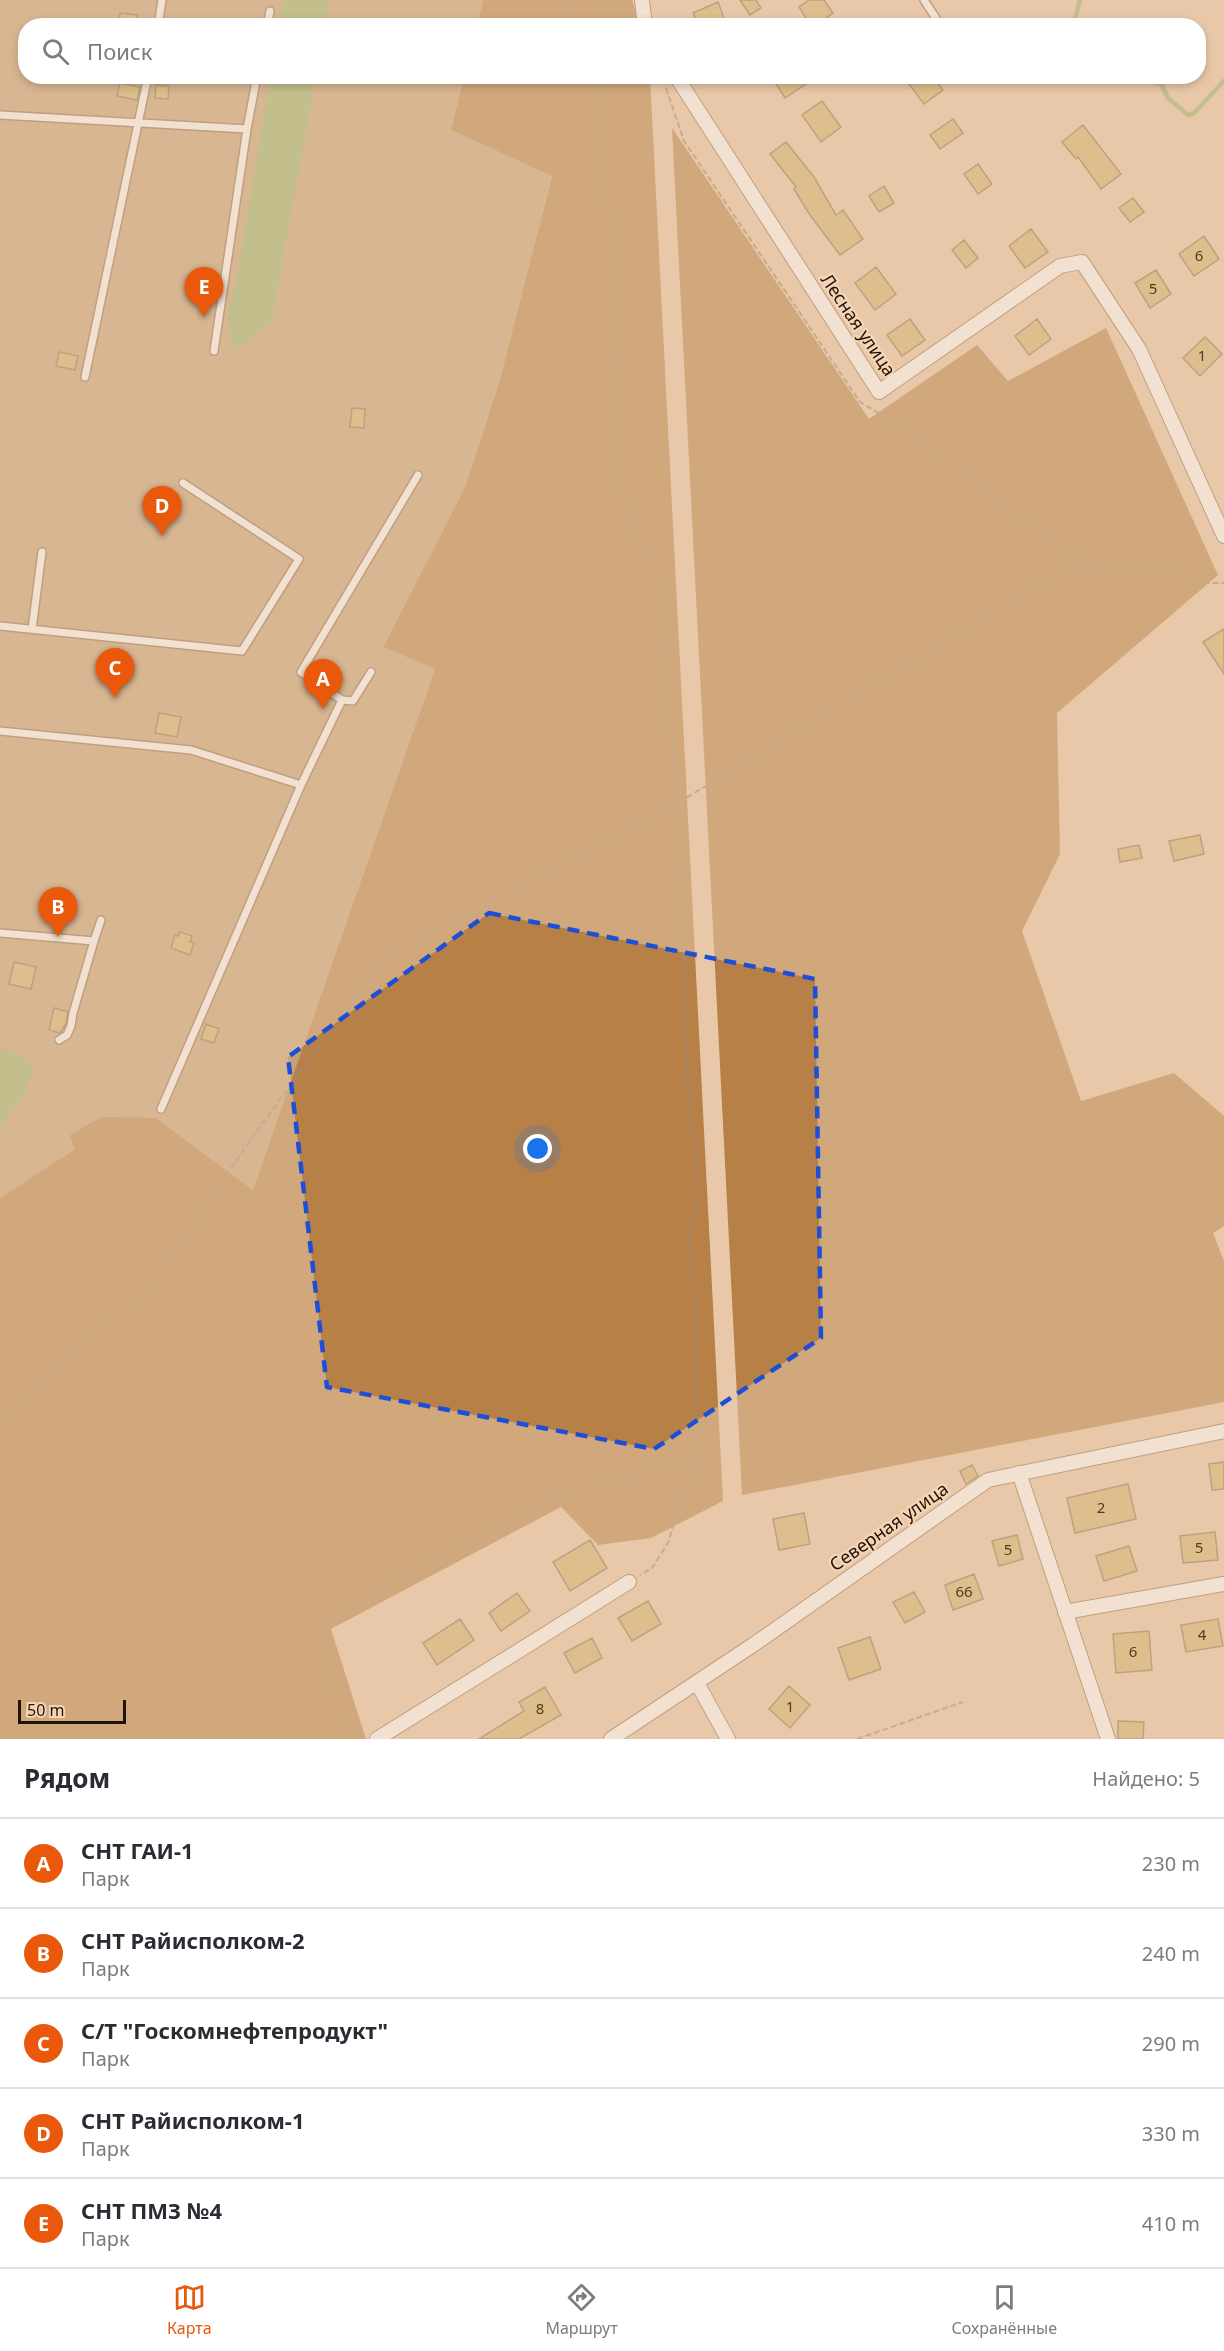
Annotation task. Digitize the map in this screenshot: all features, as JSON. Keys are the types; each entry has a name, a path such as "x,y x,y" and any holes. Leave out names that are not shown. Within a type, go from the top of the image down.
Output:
{"street":[{"path":"642,0 644,18"},
{"name":"Лесная улица","path":"681,84 879,392 1060,266 1082,262 1139,349 1224,536"},
{"name":"Северная улица","path":"611,1739 697,1683 988,1480 1224,1431"},
{"path":"1019,1473 1108,1739"},
{"path":"376,1739 629,1582"},
{"path":"1065,1612 1224,1584"},
{"path":"697,1683 728,1739"}],"lane":[{"path":"159,18 162,0"},
{"path":"924,0 936,18"},
{"path":"269,18 270,11"},
{"path":"85,377 146,84"},
{"path":"214,351 255,84"},
{"path":"0,115 247,129"},
{"path":"371,672 353,700 342,700 301,672 417,475"},
{"path":"0,626 242,651 299,559 183,483"},
{"path":"32,629 42,552"},
{"path":"160,1109 301,785 342,700"},
{"path":"0,731 191,750 301,785"},
{"path":"59,1040 67,1035 71,1026 101,920"},
{"path":"0,933 94,941"}],"path":[{"path":"572,0 576,18"},
{"path":"598,0 619,18"},
{"path":"592,84 603,177 620,265 620,470 628,519 661,581 668,703 681,801 686,1046 690,1117 699,1189 689,1241 697,1317 695,1374 700,1459 678,1509 668,1543 652,1568 629,1582"},
{"path":"665,87 684,141 860,402 938,450 1027,523 1099,569 1154,571 1175,574 1202,583 1224,583"},
{"path":"879,392 891,420"},
{"path":"0,1417 152,1284 296,1076 385,957 681,801 1054,576 1090,563"},
{"path":"345,1739 333,1693 326,1643 327,1626 373,1593 503,1527 556,1496 610,1479 700,1459"},
{"path":"856,1739 963,1702"}],"highlighted area":[{"path":"489,913 815,979 821,1338 654,1449 327,1387 288,1057"}],"shaded area":[{"path":"0,0 483,0 479,18 18,18 18,84 462,84 451,130 552,175 499,383 465,487 383,646 435,669 253,1191 156,1118 75,1149 0,1198"},
{"path":"283,0 330,0 326,18 279,18"},
{"path":"483,0 632,0 638,18 479,18"},
{"path":"269,84 315,84 271,324 233,351 227,317 239,266"},
{"path":"462,84 650,84 723,1501 651,1538 598,1545 561,1507 331,1629 366,1739 0,1739 0,1198 75,1149 70,1135 101,1117 156,1118 253,1190 435,669 383,647 465,487 499,383 552,176 451,130"},
{"path":"672,128 869,419 977,345 1008,381 1106,328 1218,575 1057,713 1060,854 1022,931 1081,1101 1174,1073 1224,1116 1224,1226 1213,1233 1224,1261 1224,1402 742,1495"},
{"path":"0,1049 20,1054 34,1069 25,1093 0,1127"}],"building":[{"path":"740,0 756,0 761,8 750,15"},
{"path":"809,0 824,0 833,13 826,18 806,18 799,7"},
{"path":"718,2 724,18 695,18 693,13"},
{"path":"120,13 137,15 137,18 120,18"},
{"path":"120,84 140,87 137,100 117,96"},
{"path":"776,84 806,84 785,98"},
{"path":"909,84 939,84 943,90 924,104"},
{"path":"156,85 169,86 168,99 155,98"},
{"path":"822,101 841,127 821,142 802,115"},
{"path":"953,119 963,133 940,149 930,135"},
{"path":"1083,125 1121,174 1101,189 1078,157 1076,159 1062,142"},
{"path":"786,142 814,177 836,215 843,210 863,239 840,255 810,215 794,189 796,187 770,154"},
{"path":"978,164 992,184 978,194 964,174"},
{"path":"884,186 894,203 879,212 869,196"},
{"path":"1133,198 1144,212 1130,222 1119,208"},
{"path":"1031,229 1048,252 1025,268 1009,246"},
{"path":"1204,236 1219,259 1194,276 1179,254"},
{"path":"964,240 978,258 966,268 952,250"},
{"path":"876,267 896,294 875,310 855,283"},
{"path":"1156,270 1171,294 1150,308 1135,283"},
{"path":"910,319 925,340 902,356 887,335"},
{"path":"1037,319 1051,339 1029,355 1015,336"},
{"path":"1205,337 1222,354 1200,376 1183,358"},
{"path":"59,352 78,356 75,370 56,366"},
{"path":"352,408 365,409 364,428 350,427"},
{"path":"1224,629 1224,674 1203,642"},
{"path":"159,713 181,717 177,737 155,733"},
{"path":"1200,835 1204,854 1174,861 1169,841"},
{"path":"1139,845 1142,858 1120,862 1118,849"},
{"path":"180,932 192,936 190,942 194,943 190,955 171,948 175,935 178,936"},
{"path":"14,962 36,967 31,989 9,984"},
{"path":"54,1008 68,1012 66,1024 60,1033 49,1030"},
{"path":"206,1024 219,1029 214,1043 201,1039"},
{"path":"1224,1462 1224,1489 1212,1490 1209,1464"},
{"path":"972,1465 978,1476 966,1484 960,1471"},
{"path":"1128,1484 1136,1519 1075,1533 1067,1498"},
{"path":"804,1513 810,1544 779,1550 773,1519"},
{"path":"1215,1532 1218,1560 1183,1563 1180,1536"},
{"path":"1017,1535 1023,1559 999,1566 992,1541"},
{"path":"590,1540 607,1568 570,1591 553,1562"},
{"path":"1129,1546 1137,1571 1104,1581 1096,1556"},
{"path":"974,1574 983,1599 953,1610 945,1585"},
{"path":"914,1592 925,1612 905,1623 893,1602"},
{"path":"517,1593 530,1611 501,1631 489,1613"},
{"path":"648,1601 661,1624 632,1641 618,1618"},
{"path":"460,1619 474,1640 437,1665 423,1643"},
{"path":"1218,1619 1223,1646 1186,1652 1181,1625"},
{"path":"1149,1631 1152,1670 1116,1673 1113,1634"},
{"path":"870,1637 881,1669 849,1680 838,1648"},
{"path":"592,1638 602,1658 575,1673 564,1653"},
{"path":"789,1686 810,1705 790,1728 769,1709"},
{"path":"545,1687 561,1715 519,1739 479,1739 524,1711 519,1702"},
{"path":"1118,1721 1144,1722 1143,1739 1118,1739"}],"waterway":[{"path":"1075,18 1080,0"},
{"path":"1161,84 1168,98 1188,115 1194,113 1224,81"}],"place":[{"name":"СНТ ПМЗ №4","path":"204,317"},
{"name":"СНТ Райисполком-1","path":"162,536"},
{"name":"С/Т \"Госкомнефтепродукт\"","path":"115,698"},
{"name":"СНТ ГАИ-1","path":"323,709"},
{"name":"СНТ Райисполком-2","path":"58,937"}]}
